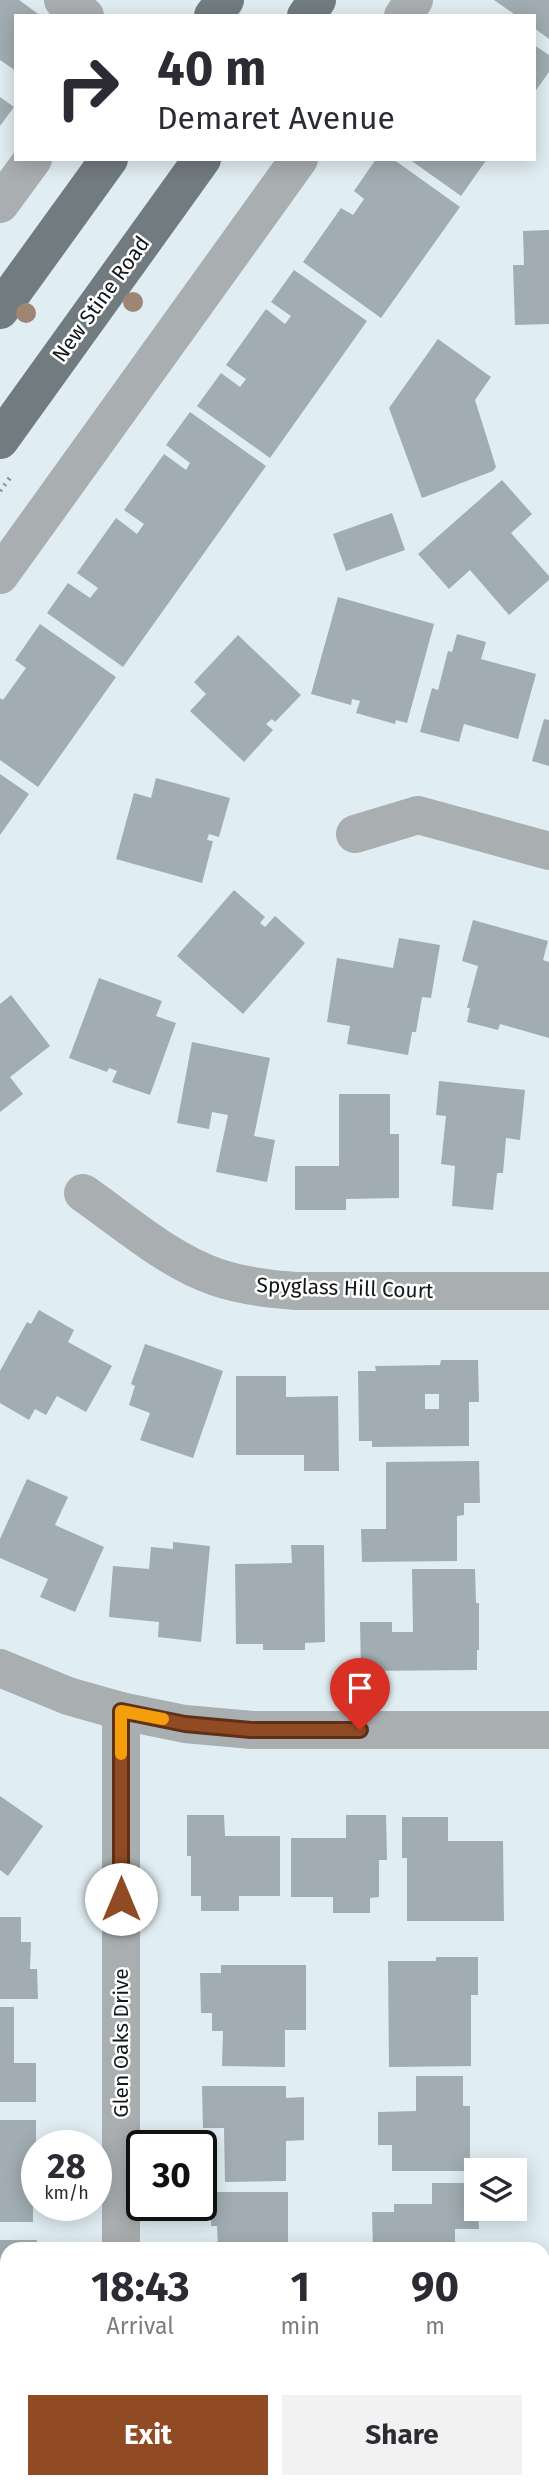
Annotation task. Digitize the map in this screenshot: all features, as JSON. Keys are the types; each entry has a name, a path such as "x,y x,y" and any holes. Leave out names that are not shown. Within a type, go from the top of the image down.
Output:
{"main road":[{"path":"0,310 108,161"},
{"name":"New Stine Road","path":"0,440 201,161"}],"street":[{"path":"63,0 82,14"},
{"path":"0,204 32,161"},
{"path":"0,575 298,161"},
{"path":"355,834 418,815 549,851"},
{"name":"Spyglass Hill Court","path":"83,1193 177,1259 215,1276 254,1287 296,1291 549,1291"},
{"path":"0,1668 68,1696 121,1711 185,1724 251,1730 549,1730"},
{"name":"Glen Oaks Drive","path":"121,1711 121,2242"}],"building":[{"path":"0,0 19,0 38,14 14,14 14,70 0,60"},
{"path":"494,0 549,0 549,39 536,29 536,14 514,14"},
{"path":"536,46 549,55 549,72 536,90"},
{"path":"0,97 14,107 0,126"},
{"path":"375,161 396,161 460,207 381,318 303,262 341,208 353,215 364,199 354,191"},
{"path":"412,161 486,161 461,196"},
{"path":"549,230 549,324 515,325 513,265 524,265 523,231"},
{"path":"294,270 367,321 270,458 197,406 221,373 240,387 246,379 226,365 266,309 285,324 291,316 271,302"},
{"path":"438,339 491,377 475,400 496,467 493,471 422,498 389,408"},
{"path":"190,412 266,466 123,667 47,613 68,583 90,598 98,588 77,573 116,518 137,534 144,524 124,510 164,454 186,470 190,463 166,445"},
{"path":"502,480 532,514 511,533 549,576 549,580 509,615 470,570 449,589 418,554"},
{"path":"392,513 405,550 346,571 333,534"},
{"path":"338,597 434,624 407,723 396,720 395,724 356,713 360,701 352,699 351,705 311,694"},
{"path":"40,624 116,677 38,787 0,760 0,698 3,700 26,668 15,660"},
{"path":"457,634 486,642 481,659 536,674 518,739 464,724 459,742 420,732 432,688 438,690 448,651 452,652"},
{"path":"238,635 301,695 275,722 272,719 266,724 273,730 244,762 190,711 206,694 194,682"},
{"path":"544,719 549,720 549,766 532,761"},
{"path":"0,774 29,794 0,835"},
{"path":"156,778 230,798 219,837 209,834 207,840 213,841 202,883 116,859 134,793 151,798"},
{"path":"234,890 265,917 260,923 265,927 275,916 305,943 243,1014 177,956"},
{"path":"473,920 548,941 543,960 549,962 549,1038 500,1024 498,1030 467,1022 470,1008 467,1008 478,966 462,961"},
{"path":"399,938 440,945 431,998 422,997 416,1032 412,1032 408,1055 347,1044 350,1026 327,1022 337,958 393,968"},
{"path":"99,978 162,1001 156,1016 176,1023 150,1095 112,1082 117,1071 109,1068 107,1072 69,1058"},
{"path":"11,995 50,1046 10,1077 23,1094 0,1112 0,1004"},
{"path":"192,1042 270,1058 254,1136 275,1140 267,1182 216,1172 228,1115 212,1112 209,1129 177,1123"},
{"path":"439,1081 525,1090 520,1140 506,1138 503,1173 497,1173 493,1210 452,1206 455,1166 441,1164 446,1116 436,1115"},
{"path":"339,1094 390,1094 390,1134 399,1134 399,1198 346,1199 346,1210 295,1210 295,1166 339,1166"},
{"path":"39,1310 74,1330 68,1342 112,1366 86,1412 57,1396 46,1415 35,1409 29,1420 0,1403 0,1371 27,1322 31,1324"},
{"path":"145,1344 223,1371 193,1458 140,1440 150,1413 129,1405 135,1386 131,1384"},
{"path":"441,1360 478,1360 479,1402 469,1402 469,1446 372,1447 372,1441 359,1441 358,1371 376,1371 375,1366 440,1365","holes":["425,1394 439,1394 439,1409 425,1409"]},
{"path":"236,1376 286,1376 286,1397 338,1396 339,1471 304,1471 304,1455 236,1455"},
{"path":"479,1461 480,1503 464,1503 464,1515 457,1516 457,1561 362,1562 361,1529 386,1529 386,1462"},
{"path":"27,1479 68,1497 55,1525 104,1547 75,1612 40,1597 48,1579 0,1558 0,1539"},
{"path":"173,1542 210,1546 201,1642 158,1637 159,1622 109,1617 113,1566 149,1569 151,1547 173,1549"},
{"path":"291,1545 324,1545 325,1642 305,1643 305,1650 263,1650 263,1644 236,1644 235,1564 292,1563"},
{"path":"412,1569 475,1569 476,1603 479,1603 477,1670 361,1671 360,1622 392,1622 392,1632 413,1632"},
{"path":"0,1796 43,1826 8,1876 0,1870"},
{"path":"187,1815 224,1815 225,1836 280,1836 280,1896 239,1896 239,1911 201,1911 201,1896 191,1896"},
{"path":"346,1815 386,1815 387,1860 379,1860 379,1897 370,1898 370,1913 333,1913 333,1897 291,1897 291,1838 346,1838"},
{"path":"402,1817 448,1817 448,1841 503,1841 504,1921 407,1921 407,1858 402,1858"},
{"path":"0,1917 21,1917 21,1942 31,1942 30,1969 37,1969 38,1999 0,1999"},
{"path":"436,1957 478,1957 478,1995 471,1995 471,2066 389,2067 388,1961 436,1961"},
{"path":"221,1965 306,1965 306,2030 285,2030 285,2067 222,2066 223,2031 212,2031 212,2013 201,2013 200,1973 221,1973"},
{"path":"0,2007 14,2007 14,2063 36,2063 36,2102 0,2102"},
{"path":"416,2076 463,2076 463,2106 470,2106 470,2158 464,2158 464,2171 392,2171 392,2145 378,2145 378,2112 416,2111"},
{"path":"202,2086 286,2086 286,2098 304,2097 304,2140 286,2141 286,2181 225,2182 224,2128 203,2128"},
{"path":"0,2120 36,2120 36,2130 21,2130 21,2221 33,2222 0,2222"},
{"path":"432,2183 464,2183 464,2221 478,2221 479,2229 455,2229 455,2242 373,2242 372,2212 394,2212 394,2204 432,2204"},
{"path":"217,2192 288,2192 288,2242 218,2242 217,2226 211,2226 211,2221 217,2221"},
{"path":"0,2240 37,2240 37,2242"}],"slow traffic":[{"path":"121,1754 121,1711 163,1719"}],"route":[{"path":"121,1899 121,1711 185,1724 251,1730 360,1730"}]}
